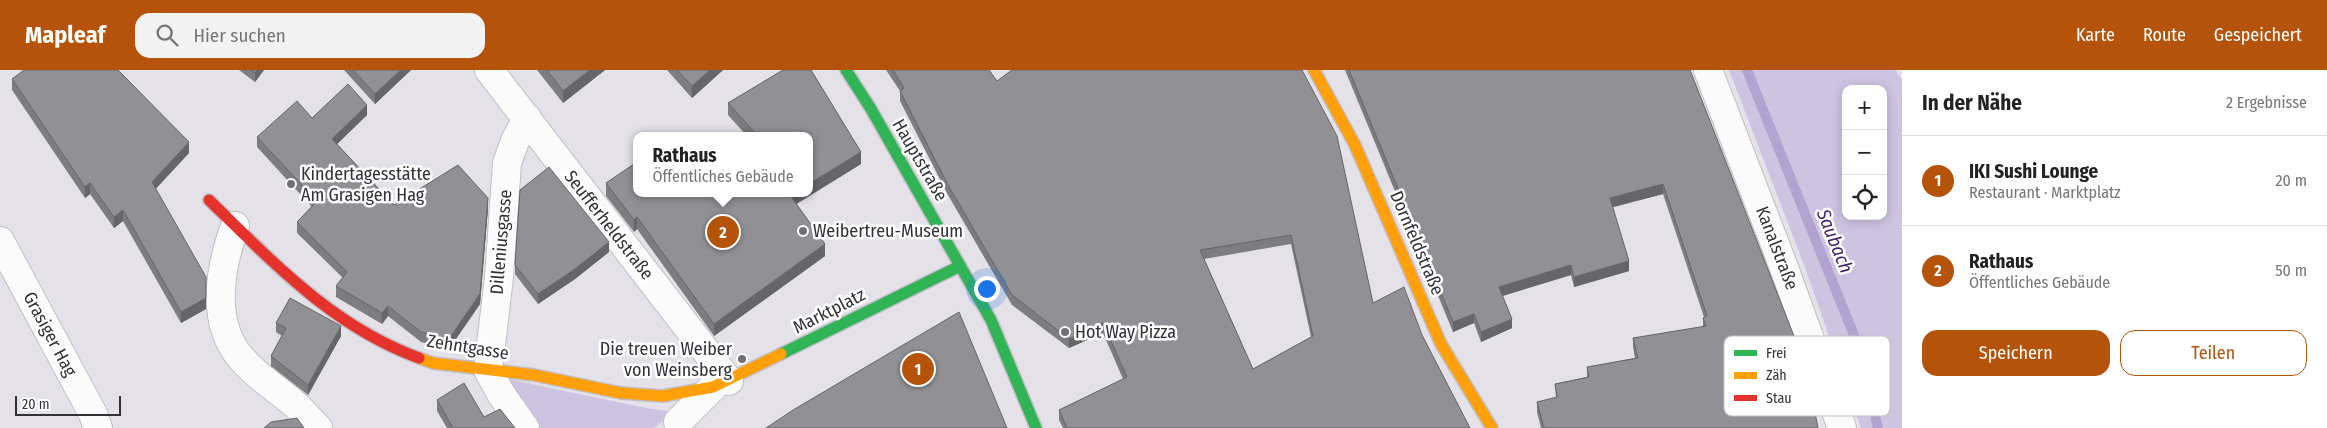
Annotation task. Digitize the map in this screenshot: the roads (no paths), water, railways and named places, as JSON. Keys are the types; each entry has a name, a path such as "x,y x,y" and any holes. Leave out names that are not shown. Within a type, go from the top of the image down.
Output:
{"street":[{"name":"Seufferheldstraße","path":"489,70 527,118 721,384"},
{"name":"Hauptstraße","path":"846,70 871,109 991,320 1036,428"},
{"name":"Dornfeldstraße","path":"1314,70 1359,154 1441,344 1492,428"},
{"name":"Kanalstraße","path":"1708,70 1809,336"},
{"name":"Dilleniusgasse","path":"488,370 499,277 507,163 515,141 527,118"},
{"name":"Zehntgasse","path":"209,200 291,280 329,311 392,348 433,364 534,375 622,393 662,396 721,384"},
{"path":"235,226 225,254 221,284 222,316 229,342 255,373 292,402 318,428"},
{"name":"Grasiger Hag","path":"0,241 93,414 98,428"},
{"name":"Marktplatz","path":"721,384 960,266"},
{"path":"488,370 501,394 525,428"},
{"path":"678,422 721,384"},
{"name":"Kanalstraße","path":"1838,416 1842,428"}],"waterway":[{"name":"Saubach","path":"1747,70 1854,336"},
{"name":"Saubach","path":"1875,416 1878,428"}],"place":[{"name":"Kindertagesstätte Am Grasigen Hag","path":"291,184"},
{"name":"Weibertreu-Museum","path":"803,231"},
{"name":"Rathaus","path":"723,232"},
{"name":"Hot Way Pizza","path":"1065,332"},
{"name":"Die treuen Weiber von Weinsberg","path":"742,359"},
{"name":"IKI Sushi Lounge","path":"918,369"}]}
